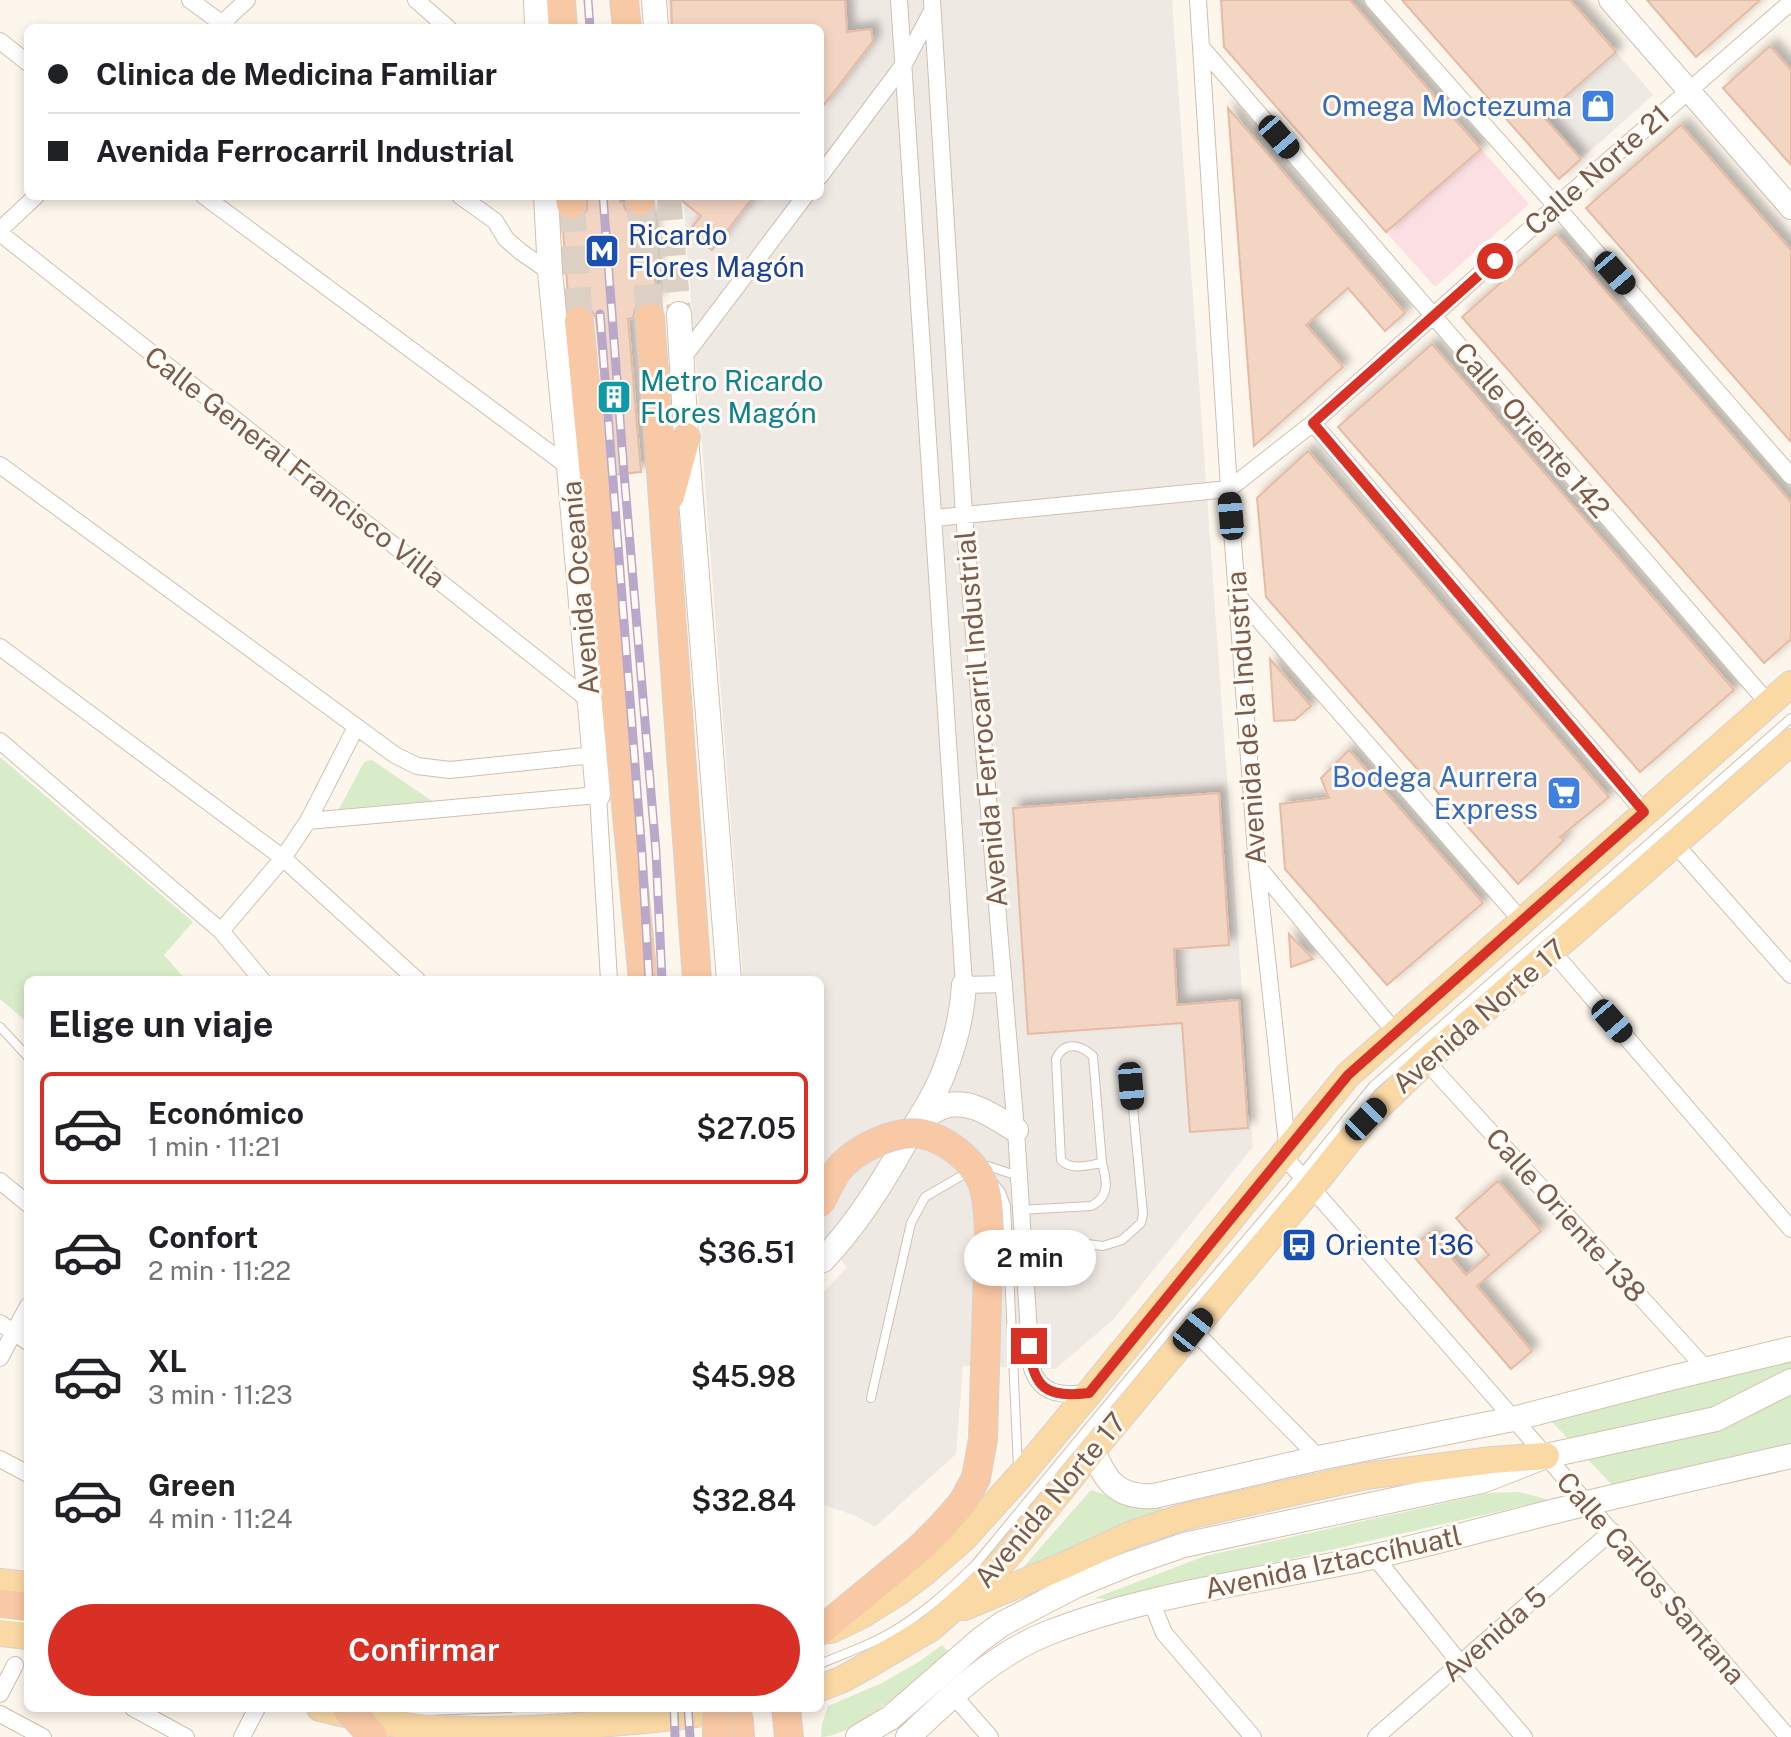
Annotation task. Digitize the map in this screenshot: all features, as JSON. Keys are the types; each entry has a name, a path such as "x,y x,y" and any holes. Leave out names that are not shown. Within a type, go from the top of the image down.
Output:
{"highway":[{"path":"561,0 563,24"},
{"path":"624,0 627,24"},
{"path":"650,317 697,976"},
{"name":"Avenida Oceanía","path":"579,321 642,976"},
{"path":"665,516 686,437"},
{"path":"598,795 614,803 627,905 639,948"},
{"path":"824,1196 838,1170 855,1155 873,1144 896,1136 920,1133 945,1143 965,1158 982,1182 989,1232 983,1439 976,1478 963,1502 934,1533 824,1634"},
{"path":"0,1604 24,1607"},
{"path":"351,1712 373,1737"},
{"path":"717,1737 718,1712"},
{"path":"735,1712 740,1737"},
{"path":"786,1712 789,1737"}],"main road":[{"path":"536,0 537,24"},
{"path":"654,0 656,24"},
{"name":"Avenida Oceanía","path":"562,200 550,272 598,795"},
{"path":"679,314 729,976"},
{"name":"Avenida Norte 17","path":"824,1634 897,1593 963,1539 1019,1477 1288,1156 1348,1075 1644,812 1780,699 1791,684"},
{"name":"Avenida Norte 17","path":"950,1613 1006,1558 1193,1330 1306,1182 1366,1119 1426,1061 1791,742"},
{"path":"824,1259 847,1234 885,1178 942,1077 955,1041 964,985"},
{"path":"917,1122 943,1107 965,1104 985,1111 1016,1130"},
{"path":"1093,1450 1108,1481 1122,1491 1141,1497 1154,1496 1319,1458 1513,1419 1791,1349"},
{"path":"824,1686 908,1642 950,1613 1132,1534 1183,1517 1365,1476 1546,1456 1716,1419 1791,1381"},
{"path":"858,1737 890,1718 1002,1624 1075,1586 1184,1545 1482,1481 1546,1456"},
{"name":"Avenida Iztaccíhuatl","path":"908,1737 984,1670 1012,1651 1047,1634 1151,1601 1374,1556 1791,1456"},
{"path":"0,1582 24,1585"},
{"path":"0,1633 24,1636"},
{"path":"336,1712 398,1725 439,1729 505,1716 557,1728 710,1712"}],"street":[{"path":"190,0 218,24"},
{"path":"225,24 247,0"},
{"path":"416,0 443,24"},
{"name":"Avenida Ferrocarril Industrial","path":"899,0 964,985"},
{"name":"Avenida de la Industria","path":"1198,0 1257,866 1288,1156"},
{"path":"1373,0 1791,476"},
{"path":"1610,0 1791,208"},
{"name":"Calle Norte 21","path":"1229,489 1313,423 1688,89 1791,2"},
{"path":"824,171 904,64 935,3"},
{"name":"Avenida Ferrocarril Industrial","path":"935,3 964,515 1016,1130 1029,1346 1033,1373 1052,1392 1073,1395 1089,1393"},
{"path":"0,41 24,60"},
{"name":"Calle Oriente 142","path":"1202,48 1433,316 1780,699"},
{"path":"0,231 32,200"},
{"path":"209,200 569,467"},
{"path":"466,200 495,221 506,239 521,252 550,272"},
{"path":"682,359 802,200"},
{"name":"Calle General Francisco Villa","path":"0,231 590,701"},
{"path":"1313,423 1644,812"},
{"path":"0,465 356,727 395,755 417,766 450,770 594,755"},
{"path":"934,518 1229,489"},
{"path":"1238,596 1521,920"},
{"path":"0,647 283,858 413,976"},
{"path":"221,931 283,858 308,821 356,727"},
{"path":"0,741 221,931 259,976"},
{"path":"308,821 598,795"},
{"name":"Avenida Oceanía","path":"598,795 609,976"},
{"path":"1675,844 1791,975"},
{"path":"1257,866 1395,1032"},
{"path":"1552,951 1791,1229"},
{"path":"964,985 1004,984"},
{"name":"Calle Oriente 138","path":"1426,1061 1707,1370"},
{"path":"1288,1156 1306,1182"},
{"path":"0,1181 24,1201"},
{"name":"Calle Carlos Santana","path":"1306,1182 1788,1737"},
{"path":"0,1358 24,1313"},
{"path":"1193,1330 1319,1458"},
{"path":"0,1459 24,1472"},
{"name":"Avenida 5","path":"1376,1737 1612,1531"},
{"path":"1374,1556 1524,1737"},
{"path":"1151,1601 1164,1633 1253,1737"},
{"path":"0,1694 15,1665"},
{"path":"953,1695 990,1737"},
{"path":"140,1712 186,1737"},
{"path":"242,1737 255,1712"},
{"path":"0,1714 43,1737"}],"lane":[{"path":"1359,1078 1780,699"},
{"path":"824,1662 890,1634 950,1589 975,1565 1180,1317 1306,1182 1373,1086 1791,718"},
{"path":"0,1027 24,1053"},
{"path":"1020,1210 1091,1206 1100,1202 1105,1195 1106,1177 1102,1163 1093,1056 1077,1045 1067,1047 1059,1052 1056,1059 1061,1160 1072,1167 1102,1163"},
{"path":"1022,1244 1056,1240 1103,1246 1122,1240 1141,1223 1143,1214 1131,1086"},
{"path":"931,1580 1006,1505 1288,1156 1352,1086"},
{"path":"871,1398 911,1223 925,1197 977,1167 988,1166 1018,1176"},
{"path":"977,1167 995,1184 1006,1206 1019,1477"},
{"path":"907,1598 919,1589"},
{"path":"0,1590 24,1592"},
{"path":"0,1621 24,1623"},
{"path":"824,1635 863,1625"},
{"path":"442,1712 505,1716"}],"shaded area":[{"path":"668,0 1172,0 1253,1147 1113,1320 1055,1369 963,1366 956,1454 875,1527 854,1515 824,1505 824,1292 847,1267 824,1241 824,976 743,976 683,200 824,200 824,24 670,24"},
{"name":"Omega Moctezuma","path":"1616,52 1653,95 1581,159 1543,116"},
{"path":"1481,149 1529,204 1435,287 1386,232"}],"green space":[{"path":"0,757 193,922 164,955 182,976 24,976 24,1020 0,999"},
{"path":"372,760 432,801 339,809 364,762"},
{"path":"1791,1359 1791,1453 1614,1487 1551,1421"},
{"path":"1091,1490 1130,1503 1173,1510 1012,1580"},
{"path":"1520,1492 1549,1500 1111,1600 1095,1598 1205,1556 1490,1493"},
{"path":"942,1645 949,1653 887,1703 851,1727 821,1737 828,1706 882,1683"}],"building":[{"path":"671,0 845,0 847,32 871,29 873,41 824,105 824,24 672,24"},
{"path":"1221,0 1350,0 1481,149 1386,232 1224,47"},
{"path":"1402,0 1570,0 1616,52 1543,116 1581,159 1559,179"},
{"path":"1647,0 1760,0 1696,57"},
{"path":"1770,46 1791,70 1791,165 1723,88"},
{"path":"1228,108 1405,313 1385,331 1348,288 1306,325 1343,367 1254,446"},
{"path":"1681,125 1791,250 1791,442 1586,208"},
{"name":"Metro Ricardo Flores Magón","path":"587,200 620,200 631,215 641,218 650,214 657,301 641,303 635,309 633,318 628,319 641,472 611,475 596,319 585,305 577,304 569,308 562,218 572,221 582,217 587,210"},
{"path":"681,200 751,200 712,250 688,232 701,216"},
{"path":"1556,234 1791,502 1791,639 1764,663 1462,317"},
{"path":"1432,344 1734,690 1640,772 1338,427"},
{"path":"1308,451 1609,797 1560,837 1564,840 1518,884 1266,597 1257,498"},
{"path":"1270,659 1311,706 1295,720 1274,721"},
{"path":"1349,750 1483,903 1387,985 1285,869 1280,804 1329,798 1321,778"},
{"path":"1219,793 1229,945 1174,949 1177,1005 1239,1000 1248,1128 1190,1132 1182,1023 1028,1034 1013,808"},
{"path":"1289,934 1313,959 1291,967"},
{"path":"1498,1181 1541,1231 1477,1286 1532,1351 1511,1369 1409,1251 1430,1232 1466,1275 1489,1255 1456,1218"}],"tunnel":[{"path":"669,200 679,314"},
{"path":"640,201 650,317"},
{"path":"571,204 579,321"}],"railway":[{"path":"588,0 590,24"},
{"path":"603,200 656,852 662,976"},
{"path":"600,314 649,976"},
{"path":"674,1712 675,1737"},
{"path":"688,1712 690,1737"}],"place":[{"name":"Omega Moctezuma","path":"1598,106"},
{"name":"Ricardo Flores Magón","path":"602,251"},
{"name":"Metro Ricardo Flores Magón","path":"614,397"},
{"name":"Bodega Aurrera Express","path":"1564,793"},
{"name":"Oriente 136","path":"1299,1245"}],"route":[{"path":"1029,1346 1033,1373 1045,1387 1060,1394 1089,1393 1348,1075 1644,812 1313,423 1495,261"}]}
